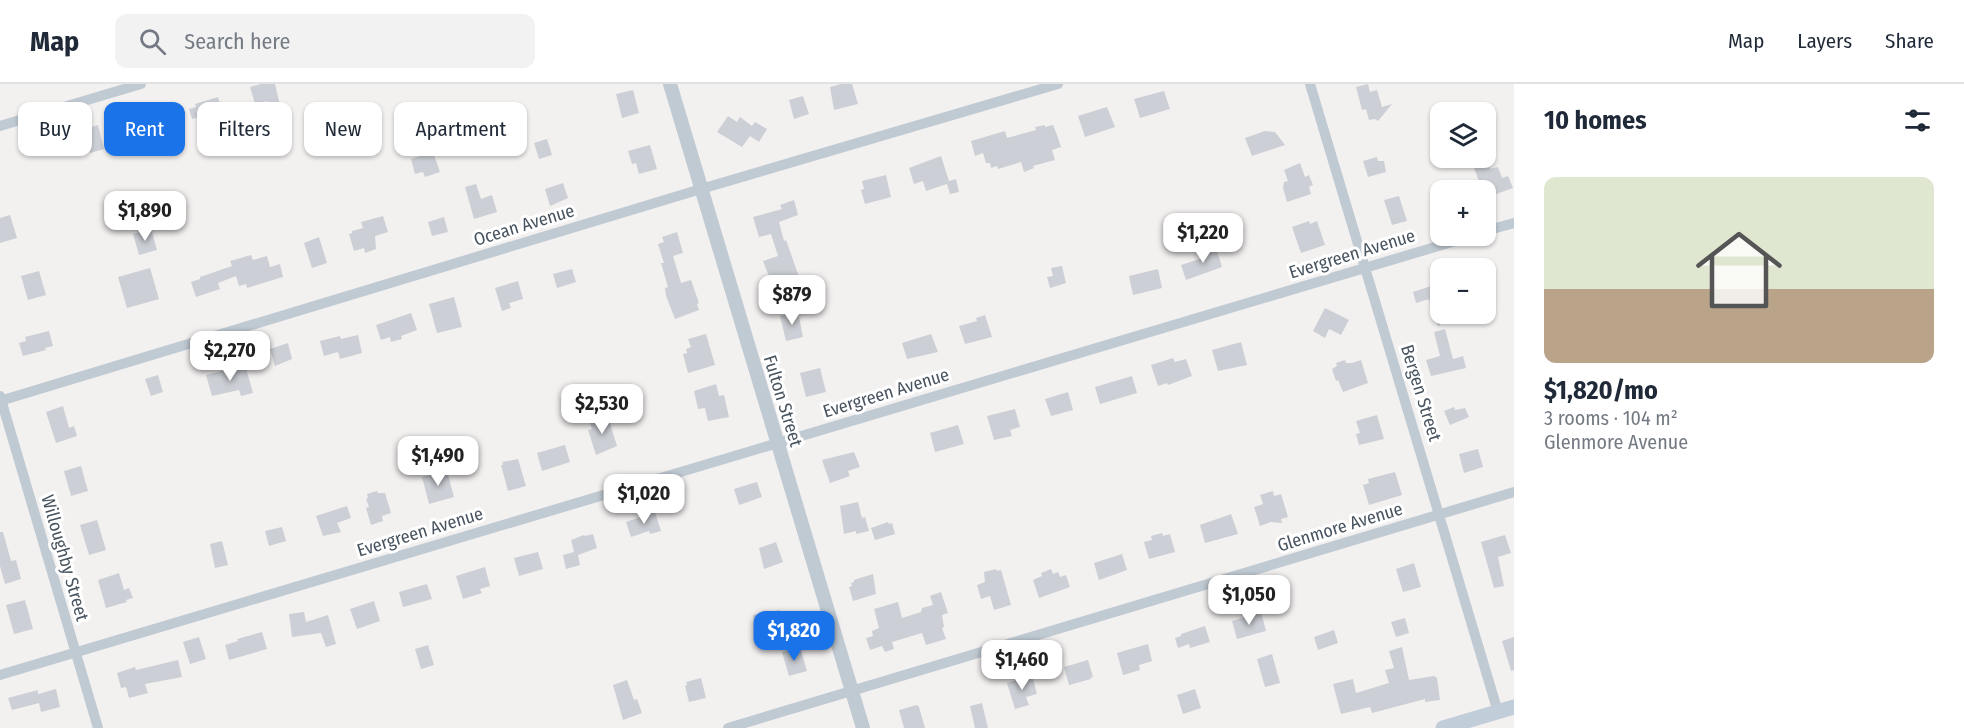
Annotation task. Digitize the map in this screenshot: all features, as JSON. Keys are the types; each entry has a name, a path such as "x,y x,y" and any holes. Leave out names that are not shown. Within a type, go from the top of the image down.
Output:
{"main road":[{"path":"1443,728 1514,707"}],"street":[{"path":"0,126 141,84"},
{"name":"Fulton Street","path":"670,84 863,728"},
{"name":"Ocean Avenue","path":"0,399 1058,84"},
{"name":"Bergen Street","path":"1310,84 1498,712"},
{"path":"1496,228 1514,223"},
{"name":"Evergreen Avenue","path":"0,675 1438,246"},
{"name":"Willoughby Street","path":"0,399 98,728"},
{"name":"Glenmore Avenue","path":"728,728 1514,492"}],"building":[{"path":"275,84 279,102 254,102 250,87"},
{"path":"852,84 858,104 834,110 830,87"},
{"path":"1368,84 1370,92 1377,90 1382,107 1392,104 1378,121 1369,120 1366,109 1362,110 1356,87"},
{"path":"633,90 639,113 622,118 616,94"},
{"path":"1164,91 1170,109 1140,118 1134,99"},
{"path":"803,96 809,114 794,119 789,100"},
{"path":"218,97 219,102 202,102"},
{"path":"197,103 197,118 192,119 189,109 196,107"},
{"path":"1107,107 1115,127 1085,137 1078,116"},
{"path":"728,116 737,122 740,117 752,126 755,122 767,129 759,142 750,136 742,147 717,132"},
{"path":"98,125 104,149 92,152 92,127"},
{"path":"1045,125 1045,127 1053,125 1061,147 1052,150 1055,160 1033,166 1034,168 1024,172 1021,162 998,169 997,166 991,168 990,163 986,163 983,153 975,156 971,141 1005,131 1007,138 1036,130 1035,127"},
{"path":"1265,131 1275,132 1285,145 1252,156 1245,138"},
{"path":"547,139 552,155 539,159 534,143"},
{"path":"650,145 657,169 639,174 636,163 632,164 628,151"},
{"path":"434,156 440,172 425,177 423,172 415,174 411,159"},
{"path":"941,156 949,181 956,179 959,192 950,194 947,184 926,191 923,181 914,184 909,168"},
{"path":"1377,157 1378,161 1384,161 1386,172 1368,177 1363,161"},
{"path":"1300,163 1305,177 1309,175 1313,185 1309,187 1311,194 1287,202 1283,188 1284,182 1288,181 1284,170"},
{"path":"1498,167 1502,178 1508,176 1513,188 1496,194 1496,180 1478,180 1474,168"},
{"path":"886,175 891,197 865,204 861,190 864,189 862,181"},
{"path":"563,183 568,198 550,206 545,189"},
{"path":"476,184 481,199 492,195 497,212 474,219 465,187"},
{"path":"1399,196 1407,221 1392,225 1384,200"},
{"path":"794,200 798,215 779,222 799,277 773,287 763,261 778,256 771,234 759,237 753,217 782,209 780,205"},
{"path":"10,215 17,238 0,243 0,218"},
{"path":"383,216 388,232 375,236 376,249 365,253 364,248 354,251 349,234 363,228 361,222"},
{"path":"444,217 448,232 432,236 428,222"},
{"path":"1309,221 1310,224 1317,221 1325,245 1301,253 1292,227"},
{"path":"151,229 157,250 139,255 133,234"},
{"path":"677,232 683,253 673,256 681,283 691,280 699,303 697,304 699,310 675,319 666,296 665,288 668,287 658,244 664,242 662,237"},
{"path":"319,237 327,263 312,268 304,243"},
{"path":"1215,244 1222,267 1186,280 1181,265 1206,257 1203,248"},
{"path":"251,255 253,260 267,256 270,267 280,264 283,277 247,288 246,284 239,286 236,276 218,283 220,289 196,297 191,282 232,266 230,261"},
{"path":"1062,266 1066,283 1050,288 1047,277 1053,276 1051,268"},
{"path":"150,268 159,299 127,308 118,277"},
{"path":"572,269 576,282 557,288 553,274"},
{"path":"1158,269 1162,288 1133,295 1129,276"},
{"path":"39,271 46,295 28,300 21,276"},
{"path":"518,281 523,299 509,303 511,308 502,311 495,288"},
{"path":"1430,286 1430,302 1429,299 1416,303 1413,292"},
{"path":"454,297 462,327 437,333 429,304"},
{"path":"1325,308 1349,320 1341,335 1329,329 1325,338 1313,331"},
{"path":"798,312 803,337 786,341 780,316"},
{"path":"411,313 417,330 401,336 402,339 391,342 390,337 381,340 376,325"},
{"path":"985,315 992,337 965,344 959,326 977,321 976,318"},
{"path":"1445,329 1453,359 1463,356 1466,368 1431,376 1426,360 1440,356 1434,332"},
{"path":"49,331 53,346 23,356 19,343 26,341 25,337"},
{"path":"706,334 715,365 688,373 683,354 687,353 686,349 691,347 688,339"},
{"path":"931,334 938,352 907,359 902,343"},
{"path":"358,335 362,353 340,359 338,352 324,356 320,341 340,336 341,339"},
{"path":"1241,342 1247,365 1218,371 1212,350"},
{"path":"288,343 292,359 275,366 270,349"},
{"path":"1173,358 1175,362 1186,359 1192,376 1168,385 1167,383 1158,386 1151,365"},
{"path":"1345,360 1346,363 1352,363 1361,360 1368,383 1343,392 1332,369 1337,366 1336,363"},
{"path":"245,365 253,393 241,396 239,390 212,396 206,375"},
{"path":"820,368 826,392 806,397 800,373"},
{"path":"158,375 163,392 151,396 145,379"},
{"path":"1132,376 1137,393 1100,404 1095,387"},
{"path":"716,384 719,396 724,395 729,417 708,421 705,408 698,409 694,391"},
{"path":"1068,392 1073,410 1051,416 1045,399"},
{"path":"63,406 69,428 74,426 77,436 56,443 46,412"},
{"path":"1454,407 1455,410 1465,408 1469,417 1450,425 1444,411"},
{"path":"1015,409 1020,427 1010,430 1012,436 994,440 987,416"},
{"path":"607,414 617,446 596,455 588,430 592,429 589,420"},
{"path":"1377,415 1384,439 1359,445 1356,434 1360,433 1356,421"},
{"path":"958,425 964,444 935,452 930,433"},
{"path":"565,445 570,462 542,471 537,453"},
{"path":"1478,449 1483,467 1464,473 1459,454"},
{"path":"455,452 459,466 444,470 440,456"},
{"path":"854,452 860,467 848,471 850,476 830,483 822,460"},
{"path":"518,459 526,486 508,491 501,465 503,465 502,462"},
{"path":"81,466 88,491 71,496 64,471"},
{"path":"447,471 454,497 429,504 422,477"},
{"path":"1395,472 1402,495 1369,505 1363,485 1369,483 1368,479"},
{"path":"757,482 762,497 739,505 734,489"},
{"path":"377,491 385,493 391,513 382,516 383,521 371,525 366,499 367,494"},
{"path":"1273,491 1274,496 1281,494 1288,517 1281,519 1282,523 1271,522 1260,526 1254,507 1263,504 1260,495"},
{"path":"858,502 862,518 865,517 869,531 844,534 840,506"},
{"path":"347,506 351,518 337,523 341,532 323,536 316,516"},
{"path":"655,512 661,531 650,534 649,531 631,537 626,522"},
{"path":"1231,514 1238,534 1205,543 1200,525"},
{"path":"97,520 106,550 89,555 80,525"},
{"path":"888,522 892,523 895,534 875,540 871,528"},
{"path":"282,527 286,541 269,546 265,531"},
{"path":"0,532 3,532 11,561 16,560 21,579 5,584 0,566"},
{"path":"1162,533 1163,536 1170,534 1175,552 1149,559 1144,542 1152,540 1151,536"},
{"path":"593,534 597,548 578,555 580,565 566,569 563,555 574,552 571,540"},
{"path":"1505,535 1511,553 1498,557 1504,586 1494,588 1481,542"},
{"path":"222,541 228,565 215,568 210,544"},
{"path":"776,542 783,562 764,569 759,548"},
{"path":"538,552 543,569 519,576 514,558"},
{"path":"1122,554 1127,570 1099,580 1094,563"},
{"path":"1414,563 1421,587 1403,592 1396,569"},
{"path":"485,567 490,586 480,589 482,593 463,599 456,576"},
{"path":"1051,569 1053,574 1058,572 1060,577 1066,575 1070,587 1039,598 1033,580 1042,576 1041,573"},
{"path":"1001,570 1011,605 994,610 990,596 981,599 977,585 985,582 984,572"},
{"path":"119,573 124,590 129,588 133,598 106,608 98,580"},
{"path":"873,574 876,594 853,601 849,587 852,586 851,583"},
{"path":"427,584 432,599 403,607 399,592"},
{"path":"941,592 948,613 942,615 944,627 942,628 946,639 926,645 922,633 892,642 894,649 885,652 882,646 870,650 866,638 873,636 872,631 879,628 874,609 898,602 902,618 921,612 922,608 933,605 930,596"},
{"path":"25,600 33,629 14,634 6,605"},
{"path":"374,601 380,621 357,629 350,609"},
{"path":"780,610 783,622 755,628 753,615"},
{"path":"304,612 306,622 328,615 336,644 326,647 321,633 292,637 289,614"},
{"path":"1261,612 1266,631 1237,639 1232,621"},
{"path":"1405,618 1409,633 1396,637 1391,622"},
{"path":"1205,626 1210,642 1190,648 1189,644 1178,648 1175,638"},
{"path":"1334,630 1338,643 1318,650 1314,637"},
{"path":"262,632 267,649 229,660 225,645"},
{"path":"199,637 206,659 190,664 183,642"},
{"path":"1514,637 1514,670 1511,671 1502,641"},
{"path":"1148,644 1152,661 1139,665 1140,670 1123,675 1117,653"},
{"path":"428,645 434,665 421,669 415,649"},
{"path":"800,647 807,671 789,676 782,652"},
{"path":"1402,647 1409,680 1434,676 1437,678 1440,700 1425,702 1425,699 1372,713 1370,707 1341,714 1333,684 1353,679 1356,693 1389,683 1385,670 1394,668 1389,651"},
{"path":"1272,654 1280,683 1265,687 1257,659"},
{"path":"178,660 182,677 145,684 148,693 129,698 126,687 121,688 117,673 135,667 136,670"},
{"path":"1088,660 1093,677 1069,685 1064,667"},
{"path":"1032,675 1037,694 1026,697 1029,705 1015,709 1007,683"},
{"path":"701,678 706,698 689,702 686,682"},
{"path":"627,680 634,700 637,699 642,713 623,720 613,685"},
{"path":"56,689 60,707 41,712 39,703 12,710 8,698 38,690 38,694"},
{"path":"1195,689 1201,708 1183,714 1177,695"},
{"path":"982,703 988,728 975,728 970,706"},
{"path":"917,705 925,728 904,728 899,710"}]}
